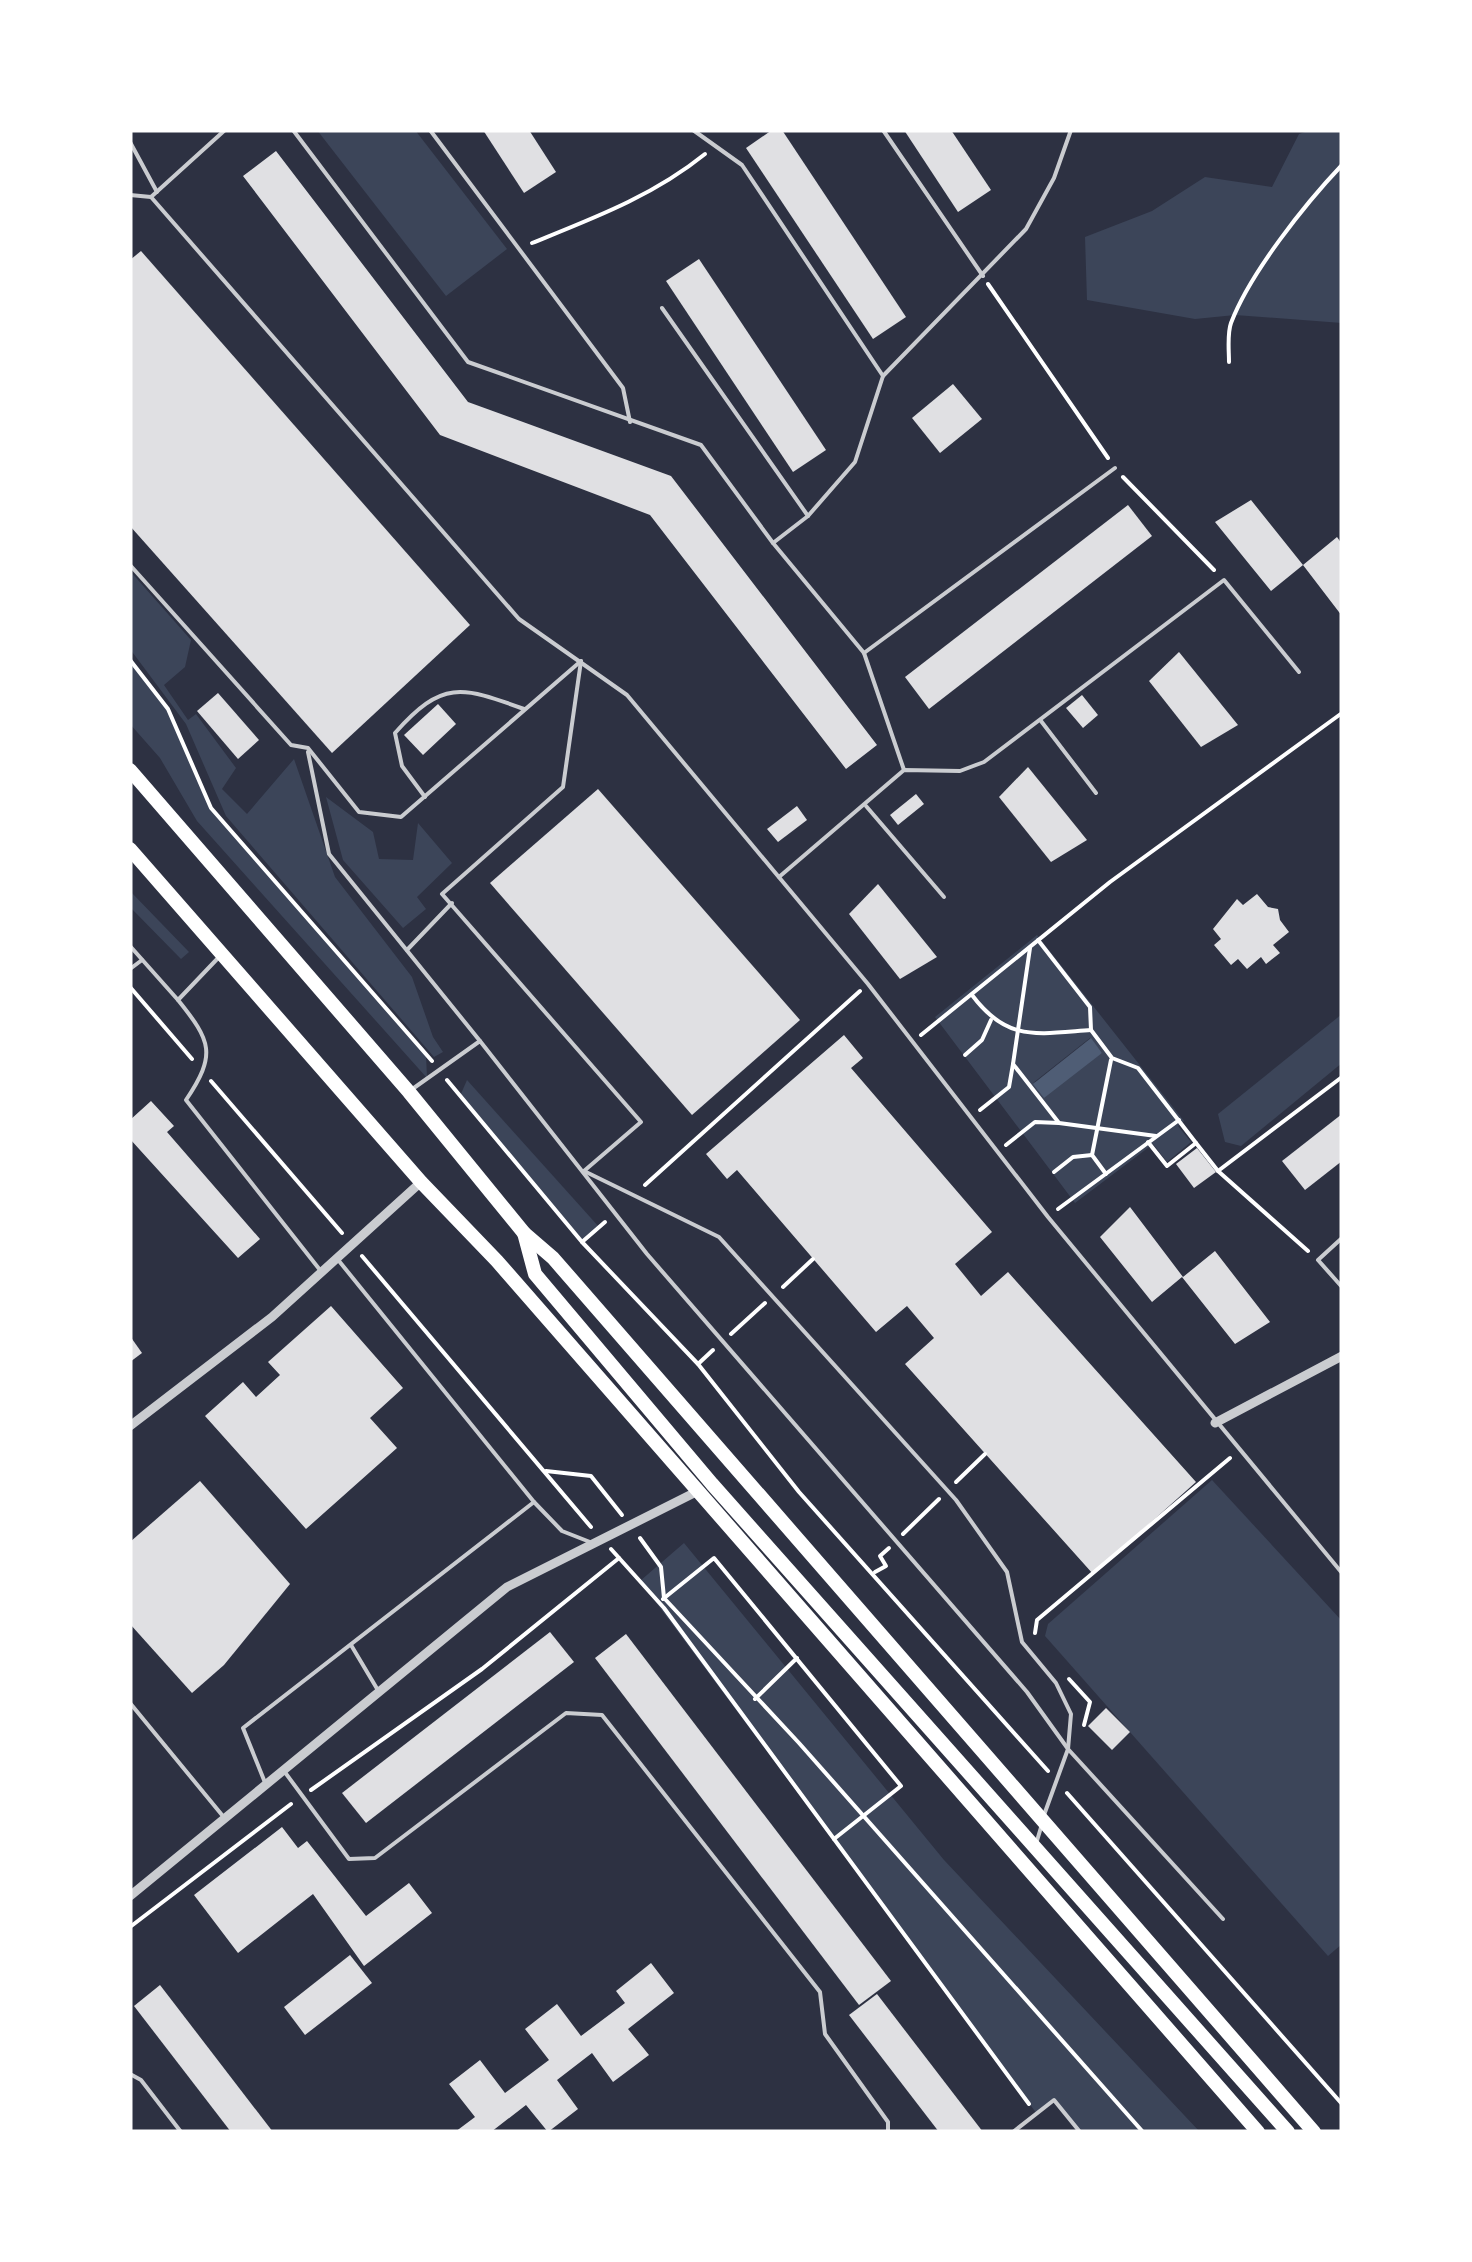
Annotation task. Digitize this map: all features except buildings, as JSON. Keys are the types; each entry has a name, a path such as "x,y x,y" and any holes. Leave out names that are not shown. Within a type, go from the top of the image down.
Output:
{"main road":[{"path":"130,770 409,1092 524,1233 553,1258 1314,2132"},
{"path":"130,849 421,1182 497,1261 1258,2132"},
{"path":"524,1233 535,1274 712,1484 1288,2132"},
{"path":"497,1261 535,1274"},
{"path":"696,1492 712,1484"}],"street":[{"path":"130,1426 323,1274 421,1182"},
{"path":"1215,1422 1342,1356"},
{"path":"130,1896 507,1587 696,1492"}],"lane":[{"path":"151,198 225,130"},
{"path":"293,130 468,362 701,444 773,543 864,653 904,770"},
{"path":"430,130 623,388 630,422"},
{"path":"693,130 742,166 883,376"},
{"path":"883,130 983,276"},
{"path":"773,543 808,516 855,462 883,376 1026,229 1054,178 1072,130"},
{"path":"130,142 157,192"},
{"path":"130,195 151,198 519,619 627,695 868,984 1048,1218 1342,1572"},
{"path":"662,308 808,516"},
{"path":"864,653 1115,468"},
{"path":"130,565 292,745 308,748 359,812 401,817 581,661"},
{"path":"779,877 904,770 960,771 984,762 1224,580 1298,672"},
{"path":"581,661 564,786 442,894 641,1122 584,1170"},
{"path":"425,796 402,766 395,733 421,703 450,690 478,692 525,710"},
{"path":"1040,720 1096,793"},
{"path":"308,748 330,854 584,1170 646,1254 1027,1692 1075,1757 1223,1920"},
{"path":"864,804 944,896"},
{"path":"407,950 452,904"},
{"path":"130,946 204,1032 208,1052 204,1073 186,1100 323,1274"},
{"path":"178,1000 221,954"},
{"path":"130,968 142,960"},
{"path":"409,1092 480,1040"},
{"path":"584,1170 719,1237 956,1500 1007,1572 1022,1642 1056,1682 1070,1714 1068,1748 1036,1844"},
{"path":"1342,1238 1318,1260 1342,1287"},
{"path":"338,1260 534,1502 562,1531 599,1543"},
{"path":"266,1785 243,1728 534,1502"},
{"path":"351,1645 380,1692"},
{"path":"130,1703 225,1819"},
{"path":"284,1771 349,1859 375,1858 566,1713 602,1716 820,1992 824,2034 888,2122 888,2132"},
{"path":"130,2074 141,2080 181,2132"},
{"path":"1013,2132 1054,2100 1080,2132"}],"path":[{"path":"518,248 612,212 674,179 714,146"},
{"path":"1230,362 1230,326 1250,288 1306,202 1342,164"},
{"path":"983,276 1115,468 1224,580"},
{"path":"130,660 170,712 211,808 582,1242 698,1364 799,1492 1342,2104"},
{"path":"913,1041 1038,940 1342,713"},
{"path":"1038,940 1090,1007 1091,1030 1112,1058 1138,1068 1218,1171 1318,1260"},
{"path":"971,1118 1009,1087 1030,947"},
{"path":"636,1193 868,984"},
{"path":"130,987 544,1471 599,1543 661,1600 864,1816 1143,2132"},
{"path":"972,995 991,1020 1018,1031 1091,1030"},
{"path":"965,1055 982,1040 991,1020"},
{"path":"1106,1174 1092,1154 1112,1058"},
{"path":"1013,1064 1058,1123"},
{"path":"1218,1171 1342,1077"},
{"path":"1048,1218 1178,1120"},
{"path":"997,1152 1034,1122 1156,1136"},
{"path":"1148,1142 1167,1166 1196,1143"},
{"path":"1054,1172 1073,1157 1092,1154"},
{"path":"582,1242 615,1212"},
{"path":"1034,1640 1036,1620 1239,1451"},
{"path":"544,1471 591,1476 662,1566 661,1600 1036,2114"},
{"path":"918,1519 924,1512"},
{"path":"130,1926 482,1669 619,1558"},
{"path":"661,1600 714,1558 901,1786 834,1839"},
{"path":"755,1699 797,1658"},
{"path":"1068,1677 1090,1702 1075,1757"}],"shaded area":[{"path":"317,130 415,130 507,249 446,296"},
{"path":"1342,130 1342,323 1235,315 1195,319 1087,300 1085,237 1152,211 1205,177 1272,187 1299,134"},
{"path":"130,571 191,640 185,667 164,685 188,720 196,714 236,768 222,789 247,814 294,759 335,877 412,977 433,1037 443,1052 434,1057 226,816 186,724 130,649"},
{"path":"130,660 168,709 211,808 426,1054 427,1078 197,821 160,758 130,724"},
{"path":"326,797 373,832 379,859 413,860 418,823 452,863 417,897 426,909 403,928 343,860"},
{"path":"130,891 189,952 181,959 130,907"},
{"path":"1037,935 1184,1121 1178,1126 1191,1142 1167,1162 1153,1144 1075,1203 935,1017","holes":["1090,1038 1102,1053 1033,1083"]},
{"path":"1342,1014 1342,1063 1241,1146 1225,1142 1218,1114"},
{"path":"1091,1038 1102,1053 1044,1098 1033,1084"},
{"path":"467,1080 599,1227 582,1242 460,1096"},
{"path":"1212,1480 1342,1621 1342,1944 1328,1956 1045,1636 1048,1624"},
{"path":"684,1543 944,1860 1200,2132 1080,2132 1054,2101 1037,2114 640,1581"}]}
